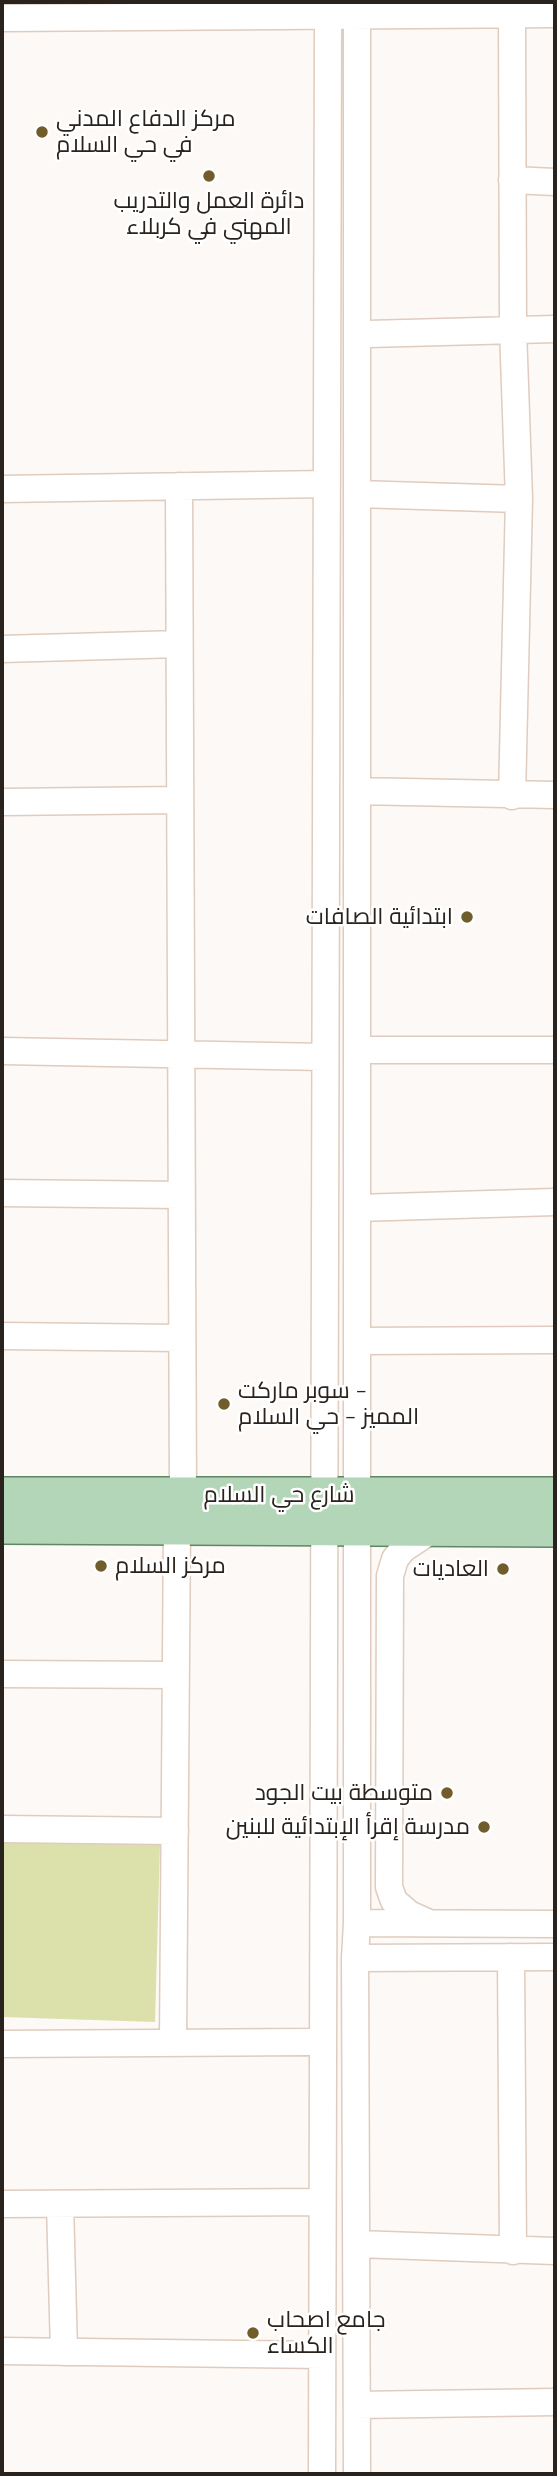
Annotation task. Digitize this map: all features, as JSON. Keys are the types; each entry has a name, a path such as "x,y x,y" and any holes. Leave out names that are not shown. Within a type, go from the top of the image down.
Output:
{"main road":[{"name":"شارع حي السلام","path":"2,1495 180,1511 264,1511 555,1495"},
{"path":"338,1506 435,1528 555,1529"},
{"path":"2,1526 180,1511"}],"street":[{"path":"2,18 51,10 555,14"},
{"path":"322,2474 322,2202 338,1506 325,1057 328,52 344,13"},
{"path":"344,13 357,56 357,1341 338,1506 356,1563 357,2474"},
{"path":"512,14 513,329 519,499 512,796"},
{"path":"328,52 336,46 346,45 351,47 357,56"},
{"path":"512,180 555,182"},
{"path":"368,334 555,329"},
{"path":"2,489 327,484"},
{"path":"173,2043 182,1338 179,486"},
{"path":"357,494 519,499"},
{"path":"327,633 338,645 349,644 357,636"},
{"path":"2,649 179,644"},
{"path":"327,661 340,652 351,656 357,665"},
{"path":"357,791 555,795"},
{"path":"2,802 180,800"},
{"path":"357,1050 555,1050"},
{"path":"2,1051 325,1057"},
{"path":"2,1193 181,1195"},
{"path":"357,1208 555,1202"},
{"path":"2,1336 182,1338"},
{"path":"357,1341 555,1340"},
{"path":"429,1923 409,1914 394,1901 389,1887 390,1576 395,1559 402,1549 435,1528"},
{"path":"2,1674 176,1675"},
{"path":"2,1829 174,1830"},
{"path":"357,1923 555,1924"},
{"path":"355,1958 555,1957"},
{"path":"511,1958 513,2251"},
{"path":"2,2044 309,2042"},
{"path":"2,2204 322,2202"},
{"path":"60,2204 64,2352"},
{"path":"357,2244 555,2252"},
{"path":"2,2351 322,2355"},
{"path":"357,2406 555,2402"}],"green space":[{"path":"2,1839 160,1844 155,2022 2,2017"}],"place":[{"name":"مركز الدفاع المدني في حي السلام","path":"42,132"},
{"name":"دائرة العمل والتدريب المهني في كربلاء","path":"209,176"},
{"name":"ابتدائية الصافات","path":"467,917"},
{"name":"سوبر ماركت - المميز - حي السلام","path":"224,1404"},
{"name":"مركز السلام","path":"101,1566"},
{"name":"العاديات","path":"503,1569"},
{"name":"متوسطة بيت الجود","path":"447,1793"},
{"name":"مدرسة إقرأ الإبتدائية للبنين","path":"484,1827"},
{"name":"جامع اصحاب الكساء","path":"253,2333"}]}
